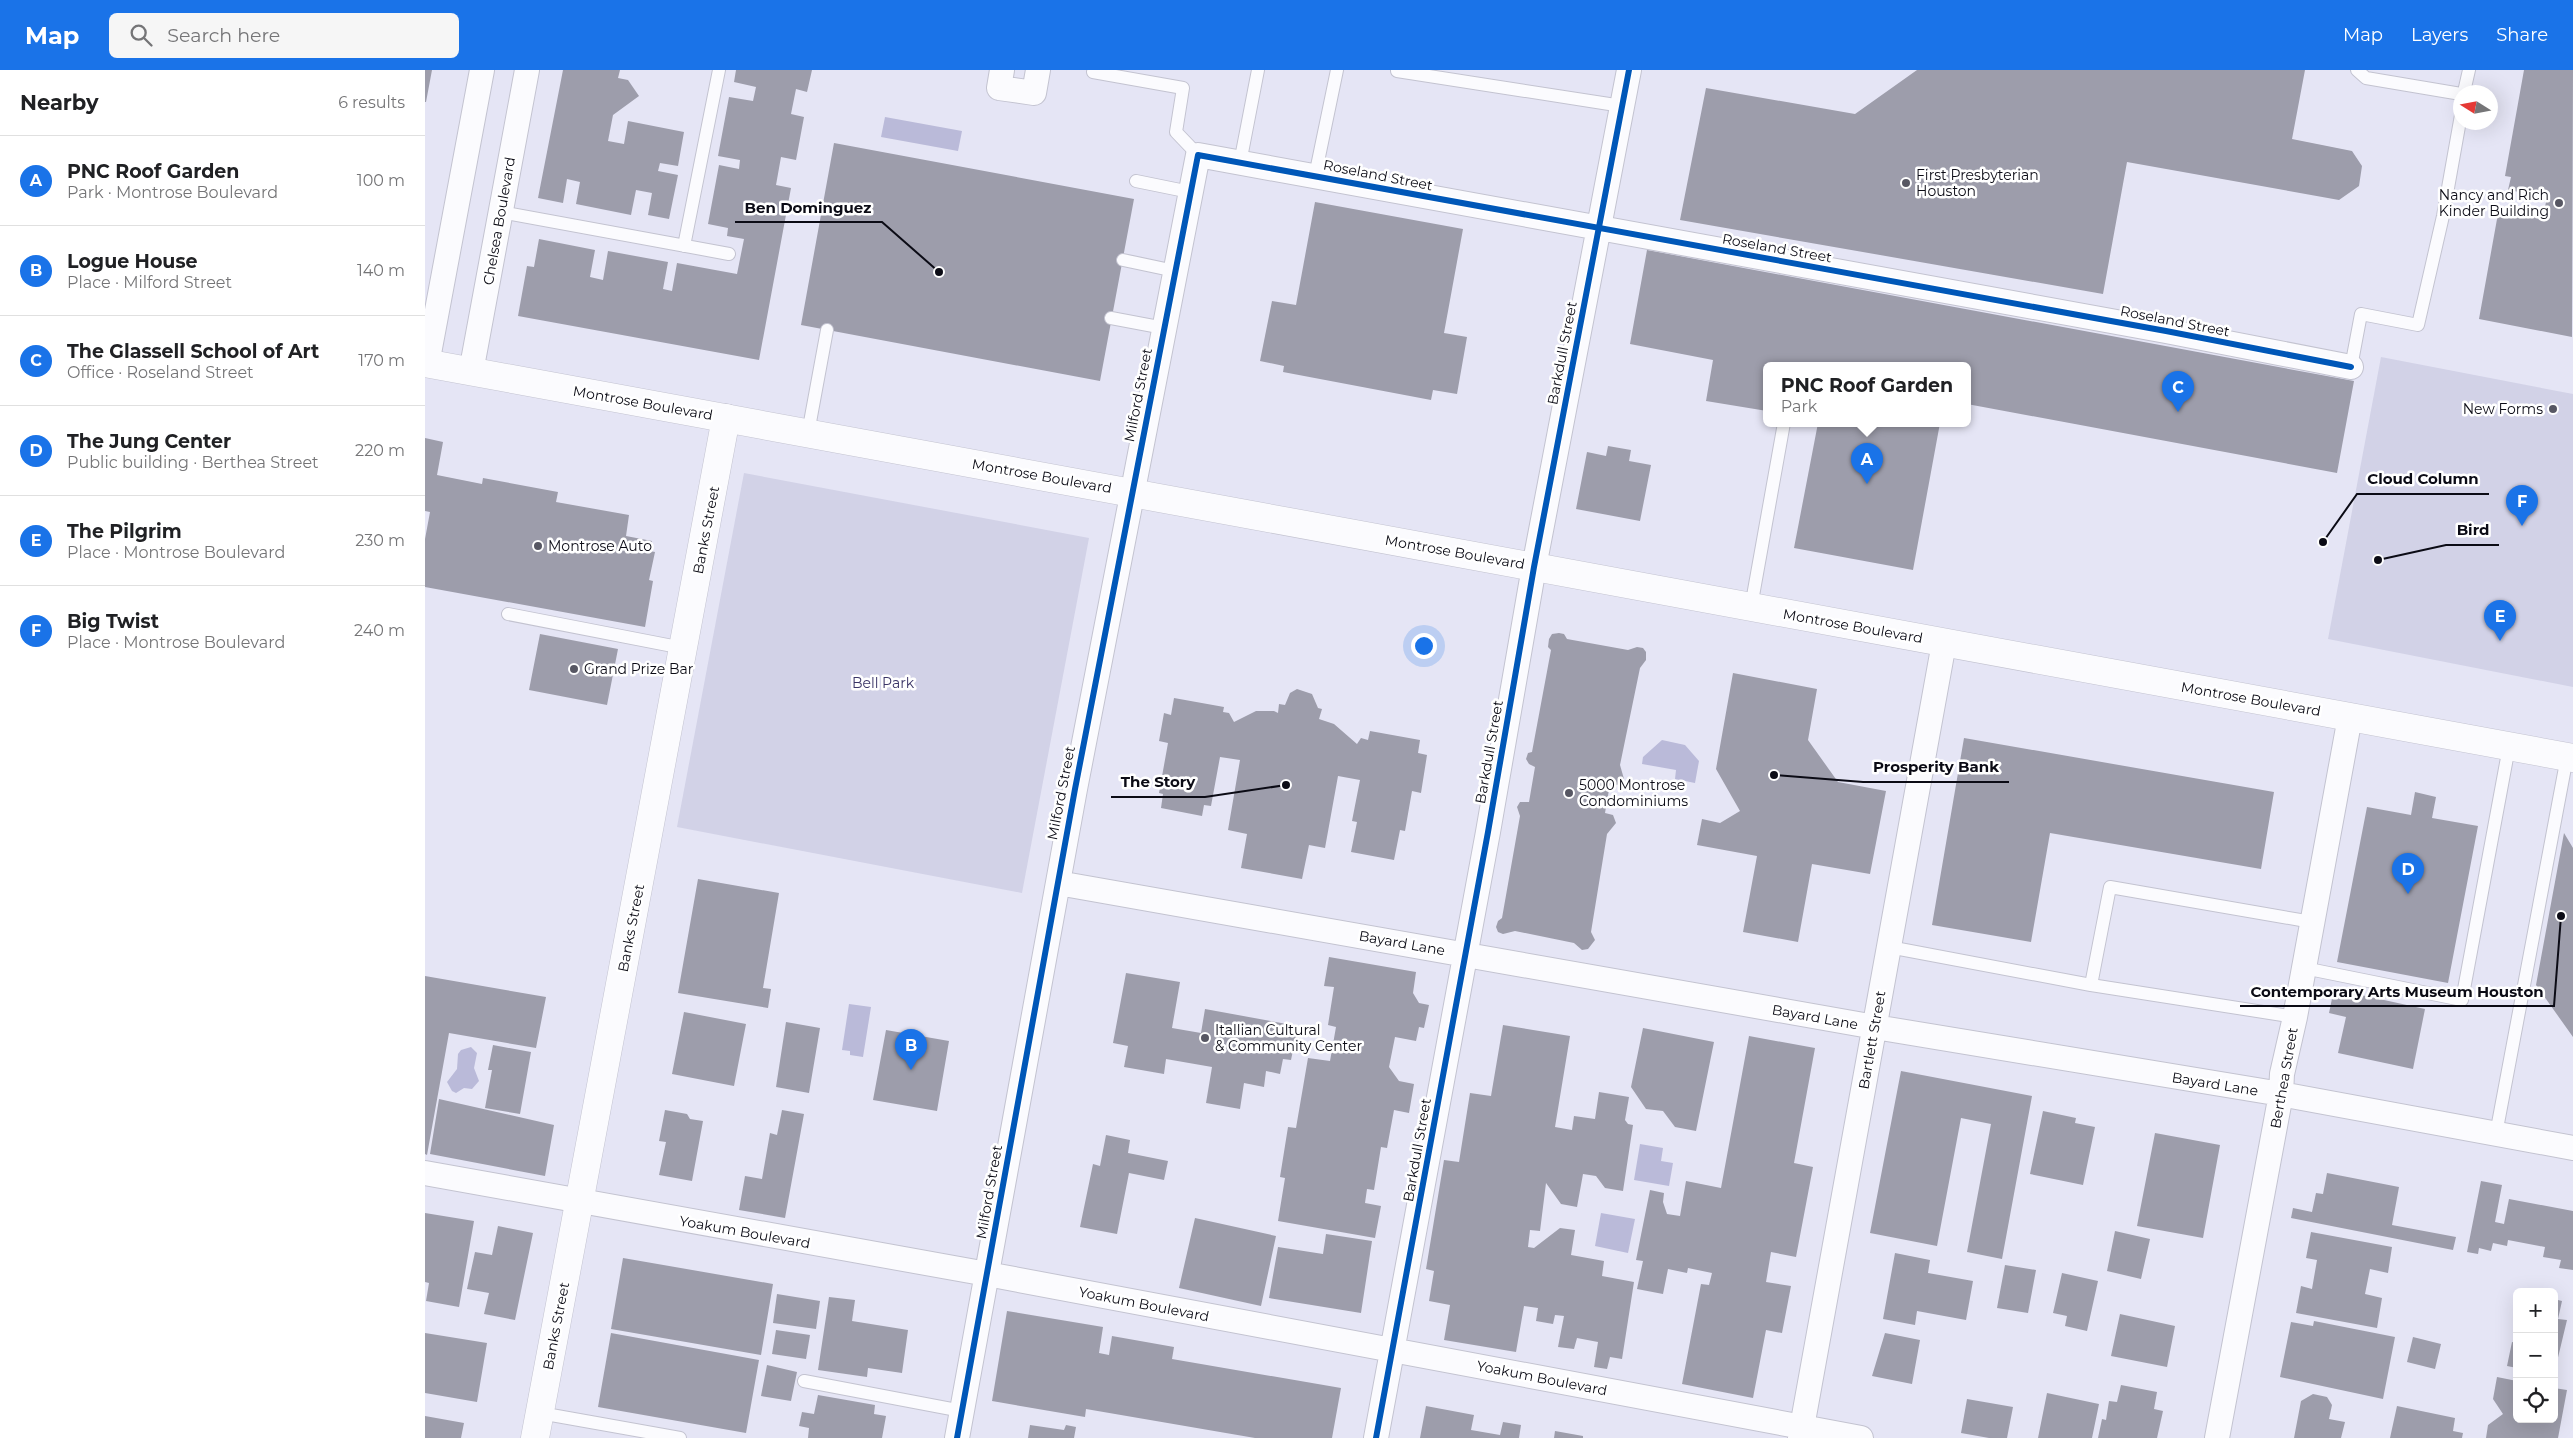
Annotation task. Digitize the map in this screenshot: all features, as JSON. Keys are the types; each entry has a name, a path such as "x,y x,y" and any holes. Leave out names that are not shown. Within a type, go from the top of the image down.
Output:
{"main road":[{"name":"Montrose Boulevard","path":"426,363 2570,758"},
{"name":"Banks Street","path":"538,1425 727,418"}],"street":[{"path":"426,363 482,70"},
{"name":"Chelsea Boulevard","path":"471,372 527,70"},
{"path":"1002,70 999,88 1034,93 1038,70"},
{"name":"Barkdull Street","path":"1376,1438 1534,567 1629,70"},
{"name":"Roseland Street","path":"1197,155 2351,367"},
{"name":"Milford Street","path":"957,1438 1058,882 1197,155"},
{"name":"Bartlett Street","path":"1801,1433 1944,643"},
{"name":"Berthea Street","path":"2217,1438 2281,1094 2282,1074 2295,1017 2350,718"},
{"name":"Bayard Lane","path":"1058,882 1875,1028 2281,1094 2573,1148"},
{"name":"Yoakum Boulevard","path":"425,1173 987,1274 1393,1350 1801,1433 1861,1438"}],"lane":[{"path":"685,246 719,70"},
{"path":"1240,162 1257,70"},
{"path":"1315,176 1337,70"},
{"path":"1395,70 1622,106"},
{"path":"2357,70 2366,78 2453,93"},
{"path":"2466,85 2469,70"},
{"path":"1093,72 1183,88 1176,132 1197,155"},
{"path":"2351,367 2361,314 2418,325 2443,216 2458,130"},
{"path":"1136,181 1190,192"},
{"path":"501,212 729,254"},
{"path":"1123,260 1175,271"},
{"path":"1111,318 1164,328"},
{"path":"808,433 827,330"},
{"path":"1751,607 1783,427"},
{"path":"508,614 683,648"},
{"path":"2304,968 2462,1000 2509,746"},
{"path":"2496,1134 2570,758"},
{"path":"2091,985 2110,887 2312,922"},
{"path":"1889,947 2091,985 2295,1017"},
{"path":"804,1381 962,1411"},
{"path":"538,1425 680,1438"}],"green space":[{"path":"2381,357 2573,394 2573,687 2328,639"},
{"name":"Bell Park","path":"744,473 1089,538 1022,893 677,827"}],"shaded area":[{"path":"885,117 962,131 958,151 881,137"},
{"path":"1662,740 1685,745 1699,761 1695,783 1675,779 1676,770 1642,764 1643,757"},
{"path":"849,1004 871,1007 863,1057 850,1055 850,1051 842,1050"},
{"path":"471,1047 477,1053 474,1068 479,1081 472,1089 464,1088 456,1093 452,1091 447,1082 457,1069 458,1054 461,1050"},
{"path":"1640,1144 1663,1148 1661,1161 1673,1163 1669,1186 1634,1180"},
{"path":"1601,1213 1635,1219 1628,1253 1595,1246"}],"building":[{"path":"425,70 432,70 426,102 425,102"},
{"path":"563,70 620,70 618,78 628,80 639,96 613,115 608,141 624,144 628,121 684,132 678,166 660,163 658,171 678,175 669,219 648,215 652,193 636,190 631,215 576,204 580,182 567,179 563,203 538,198"},
{"path":"736,70 812,70 807,92 796,89 791,114 804,117 796,160 781,157 776,185 791,188 759,360 518,316 527,266 534,267 539,239 595,250 590,277 603,280 608,251 668,262 663,289 672,291 677,263 737,274 744,239 727,236 728,228 708,224 719,165 739,169 740,160 718,156 729,97 753,101 756,87 734,82"},
{"name":"First Presbyterian Houston","path":"1917,70 2305,70 2292,139 2352,151 2362,166 2359,186 2339,200 2127,162 2103,294 1680,220 1706,88 1855,114"},
{"name":"Nancy and Rich Kinder Building","path":"2524,70 2573,70 2572,337 2479,319 2499,208 2543,217 2547,197 2508,190 2511,177 2505,176"},
{"path":"834,143 1134,199 1100,381 801,325"},
{"path":"1315,202 1463,229 1444,333 1467,337 1457,394 1433,390 1431,400 1283,372 1284,366 1260,361 1272,301 1296,305"},
{"path":"1647,250 2354,381 2337,473 1971,405 1971,362 1763,362 1763,410 1706,401 1713,360 1630,344"},
{"path":"1817,427 1939,427 1913,570 1794,548"},
{"name":"Montrose Auto","path":"425,438 443,442 437,475 482,484 483,478 558,492 556,502 629,515 626,536 652,541 650,551 655,552 649,580 653,581 645,627 425,587 425,539 430,512 425,511"},
{"path":"1608,446 1631,450 1629,461 1651,465 1640,521 1576,509 1587,452 1606,456"},
{"name":"Grand Prize Bar","path":"540,634 618,649 607,705 529,690"},
{"name":"5000 Montrose Condominiums","path":"1552,634 1564,634 1567,639 1628,650 1637,647 1643,648 1646,652 1646,660 1640,668 1620,765 1624,779 1617,785 1610,784 1605,813 1613,815 1616,823 1607,834 1591,932 1595,940 1588,949 1582,950 1574,943 1515,931 1503,934 1498,932 1496,927 1498,921 1502,918 1520,816 1517,807 1520,802 1529,802 1535,767 1529,764 1526,759 1528,753 1532,752 1551,650 1548,647 1549,639"},
{"path":"1733,673 1817,689 1808,740 1838,782 1886,791 1870,874 1812,864 1798,942 1743,932 1757,856 1697,845 1702,819 1720,823 1740,811 1716,769"},
{"path":"1297,689 1312,694 1318,708 1322,709 1319,719 1334,724 1357,744 1361,738 1368,740 1370,731 1420,740 1418,753 1427,755 1421,793 1412,791 1405,831 1400,830 1394,860 1351,852 1357,822 1352,821 1360,780 1338,776 1325,848 1309,845 1302,879 1241,868 1247,834 1228,830 1240,760 1220,757 1211,806 1204,805 1202,816 1161,808 1163,794 1159,793 1168,743 1159,741 1164,713 1171,715 1174,698 1224,707 1223,712 1229,713 1234,722 1256,711 1274,711 1278,713 1279,704 1285,705 1290,693"},
{"path":"1964,738 2274,792 2261,869 2050,833 2031,942 1932,925"},
{"path":"2415,792 2436,797 2432,818 2478,826 2448,983 2337,962 2367,807 2411,815"},
{"path":"2564,833 2573,848 2573,1037 2536,985"},
{"path":"698,879 779,893 763,988 771,989 768,1008 678,993"},
{"path":"1329,957 1416,972 1413,993 1419,1003 1429,1005 1424,1028 1419,1027 1416,1041 1395,1037 1389,1067 1399,1081 1414,1084 1409,1113 1394,1110 1387,1148 1381,1147 1374,1190 1367,1189 1365,1203 1381,1206 1375,1238 1278,1221 1285,1178 1280,1177 1288,1127 1296,1128 1308,1058 1330,1061 1336,1027 1328,1025 1334,987 1324,986"},
{"name":"Itallian Cultural & Community Center","path":"1126,973 1180,982 1172,1028 1201,1033 1205,1009 1298,1026 1291,1060 1283,1059 1280,1074 1266,1071 1264,1087 1244,1083 1240,1109 1206,1103 1212,1067 1166,1059 1164,1074 1124,1067 1128,1046 1113,1043"},
{"path":"425,976 546,997 536,1048 449,1033 427,1155 425,1154"},
{"path":"2334,989 2425,1009 2413,1069 2338,1053 2346,1017 2329,1013"},
{"path":"684,1012 746,1024 734,1086 672,1074"},
{"path":"786,1022 820,1028 809,1093 776,1087"},
{"path":"1503,1025 1570,1036 1555,1127 1572,1130 1574,1116 1595,1119 1599,1092 1629,1097 1625,1120 1628,1124 1633,1125 1623,1191 1605,1188 1596,1176 1583,1174 1577,1207 1561,1204 1546,1183 1540,1231 1530,1230 1528,1247 1534,1248 1560,1228 1575,1230 1571,1255 1604,1261 1602,1276 1634,1282 1622,1359 1610,1357 1607,1369 1594,1367 1598,1342 1577,1338 1574,1349 1558,1347 1564,1316 1555,1315 1553,1324 1536,1321 1538,1308 1524,1306 1516,1352 1444,1340 1450,1305 1429,1301 1434,1271 1426,1269 1444,1160 1459,1162 1470,1093 1491,1096"},
{"path":"1643,1028 1714,1042 1696,1131 1675,1127 1663,1111 1646,1109 1631,1087"},
{"path":"886,1030 949,1041 937,1111 873,1100"},
{"path":"1749,1036 1815,1048 1794,1163 1813,1167 1796,1257 1771,1252 1766,1282 1791,1286 1782,1333 1766,1330 1753,1398 1682,1384 1701,1284 1709,1285 1712,1273 1688,1268 1687,1273 1668,1269 1663,1294 1637,1289 1643,1261 1636,1260 1650,1190 1664,1193 1663,1202 1667,1214 1680,1216 1686,1181 1721,1188"},
{"path":"493,1045 531,1052 520,1114 485,1108 492,1070 488,1070"},
{"path":"1901,1071 2032,1096 2002,1259 1967,1252 1991,1124 1961,1118 1937,1246 1870,1233"},
{"path":"439,1099 554,1125 545,1176 430,1154"},
{"path":"665,1110 687,1114 690,1119 703,1121 692,1181 659,1175 666,1142 659,1141"},
{"path":"782,1110 804,1114 785,1218 739,1210 745,1176 762,1179 770,1133 777,1135"},
{"path":"2043,1111 2076,1118 2075,1123 2095,1127 2083,1185 2030,1174"},
{"path":"2155,1133 2220,1145 2203,1238 2137,1226"},
{"path":"1106,1135 1130,1140 1128,1153 1168,1161 1164,1180 1129,1173 1117,1234 1080,1227 1093,1164 1100,1166"},
{"path":"2327,1173 2399,1187 2392,1225 2456,1237 2453,1250 2291,1218 2293,1208 2312,1212 2316,1193 2323,1194"},
{"path":"2481,1181 2502,1185 2495,1222 2504,1224 2509,1199 2573,1211 2573,1270 2559,1268 2561,1260 2543,1257 2545,1247 2508,1240 2507,1246 2493,1243 2491,1251 2479,1248 2478,1254 2467,1252"},
{"path":"425,1213 474,1221 459,1307 426,1301 429,1283 425,1282"},
{"path":"1195,1218 1276,1236 1261,1306 1179,1288"},
{"path":"498,1226 533,1233 515,1320 484,1314 489,1293 467,1289 475,1252 492,1255"},
{"path":"2115,1231 2150,1239 2141,1279 2107,1271"},
{"path":"2311,1232 2392,1247 2388,1273 2370,1269 2365,1294 2382,1298 2377,1328 2296,1313 2301,1286 2312,1289 2317,1260 2306,1258"},
{"path":"1326,1234 1372,1241 1361,1313 1269,1298 1278,1247 1323,1254"},
{"path":"1895,1253 1930,1260 1928,1273 1973,1281 1966,1320 1917,1311 1915,1325 1883,1319"},
{"path":"623,1258 773,1284 761,1355 611,1329"},
{"path":"2005,1265 2036,1270 2028,1313 1997,1308"},
{"path":"2062,1273 2098,1281 2087,1331 2065,1326 2067,1316 2053,1313"},
{"path":"777,1294 820,1301 816,1329 773,1323"},
{"path":"829,1297 855,1300 852,1321 908,1330 902,1373 868,1368 867,1377 818,1370"},
{"path":"2558,1300 2562,1301 2558,1319"},
{"path":"1007,1311 1103,1327 1099,1353 1109,1355 1112,1336 1174,1347 1172,1359 1341,1388 1332,1438 1255,1438 1086,1409 1085,1417 992,1401"},
{"path":"2120,1314 2175,1326 2167,1367 2111,1356"},
{"path":"2558,1319 2567,1320 2558,1358"},
{"path":"2314,1321 2395,1337 2383,1399 2280,1377 2291,1322 2313,1326"},
{"path":"776,1330 810,1335 806,1359 772,1354"},
{"path":"425,1333 487,1343 477,1402 425,1393"},
{"path":"611,1333 759,1360 746,1433 598,1407"},
{"path":"1885,1333 1920,1340 1912,1384 1872,1376"},
{"path":"2413,1337 2441,1344 2435,1369 2407,1362"},
{"path":"2512,1342 2513,1342 2513,1367 2507,1366"},
{"path":"767,1365 797,1372 791,1401 761,1396"},
{"path":"2497,1377 2513,1380 2513,1423 2558,1423 2558,1389 2567,1390 2558,1438 2486,1438 2488,1425 2503,1414 2493,1399"},
{"path":"2121,1385 2157,1392 2154,1409 2163,1411 2157,1438 2098,1438 2102,1419 2106,1420 2109,1401 2117,1402"},
{"path":"2047,1393 2099,1404 2092,1438 2038,1438"},
{"path":"2313,1394 2327,1397 2332,1405 2329,1419 2345,1422 2341,1438 2294,1438 2301,1401"},
{"path":"818,1395 875,1405 874,1414 886,1416 882,1438 808,1438 809,1428 799,1426 802,1412 814,1414"},
{"path":"1967,1399 2013,1407 2007,1438 1989,1438 1961,1433"},
{"path":"1426,1406 1474,1415 1471,1430 1500,1435 1503,1422 1521,1425 1519,1438 1420,1438"},
{"path":"2397,1406 2455,1418 2453,1431 2463,1433 2462,1438 2390,1438"},
{"path":"425,1416 464,1423 461,1438 425,1438"},
{"path":"1030,1425 1064,1430 1066,1425 1076,1427 1074,1438 1028,1438"},
{"path":"1555,1431 1583,1436 1583,1438 1554,1438"}],"cycle path":[{"path":"1376,1438 1488,832 1534,567 1629,70"},
{"path":"957,1438 1075,789 1198,155 2166,331 2351,367"}],"place":[{"name":"First Presbyterian Houston","path":"1906,183"},
{"name":"Nancy and Rich Kinder Building","path":"2559,203"},
{"name":"Ben Dominguez","path":"939,272"},
{"name":"New Forms","path":"2553,409"},
{"name":"The Glassell School of Art","path":"2178,412"},
{"name":"PNC Roof Garden","path":"1867,484"},
{"name":"Big Twist","path":"2522,526"},
{"name":"Cloud Column","path":"2323,542"},
{"name":"Montrose Auto","path":"538,546"},
{"name":"Bird","path":"2378,560"},
{"name":"The Pilgrim","path":"2500,641"},
{"name":"Grand Prize Bar","path":"574,669"},
{"name":"Prosperity Bank","path":"1774,775"},
{"name":"The Story","path":"1286,785"},
{"name":"5000 Montrose Condominiums","path":"1569,793"},
{"name":"The Jung Center","path":"2408,894"},
{"name":"Contemporary Arts Museum Houston","path":"2561,916"},
{"name":"Itallian Cultural & Community Center","path":"1205,1038"},
{"name":"Logue House","path":"911,1070"}]}
